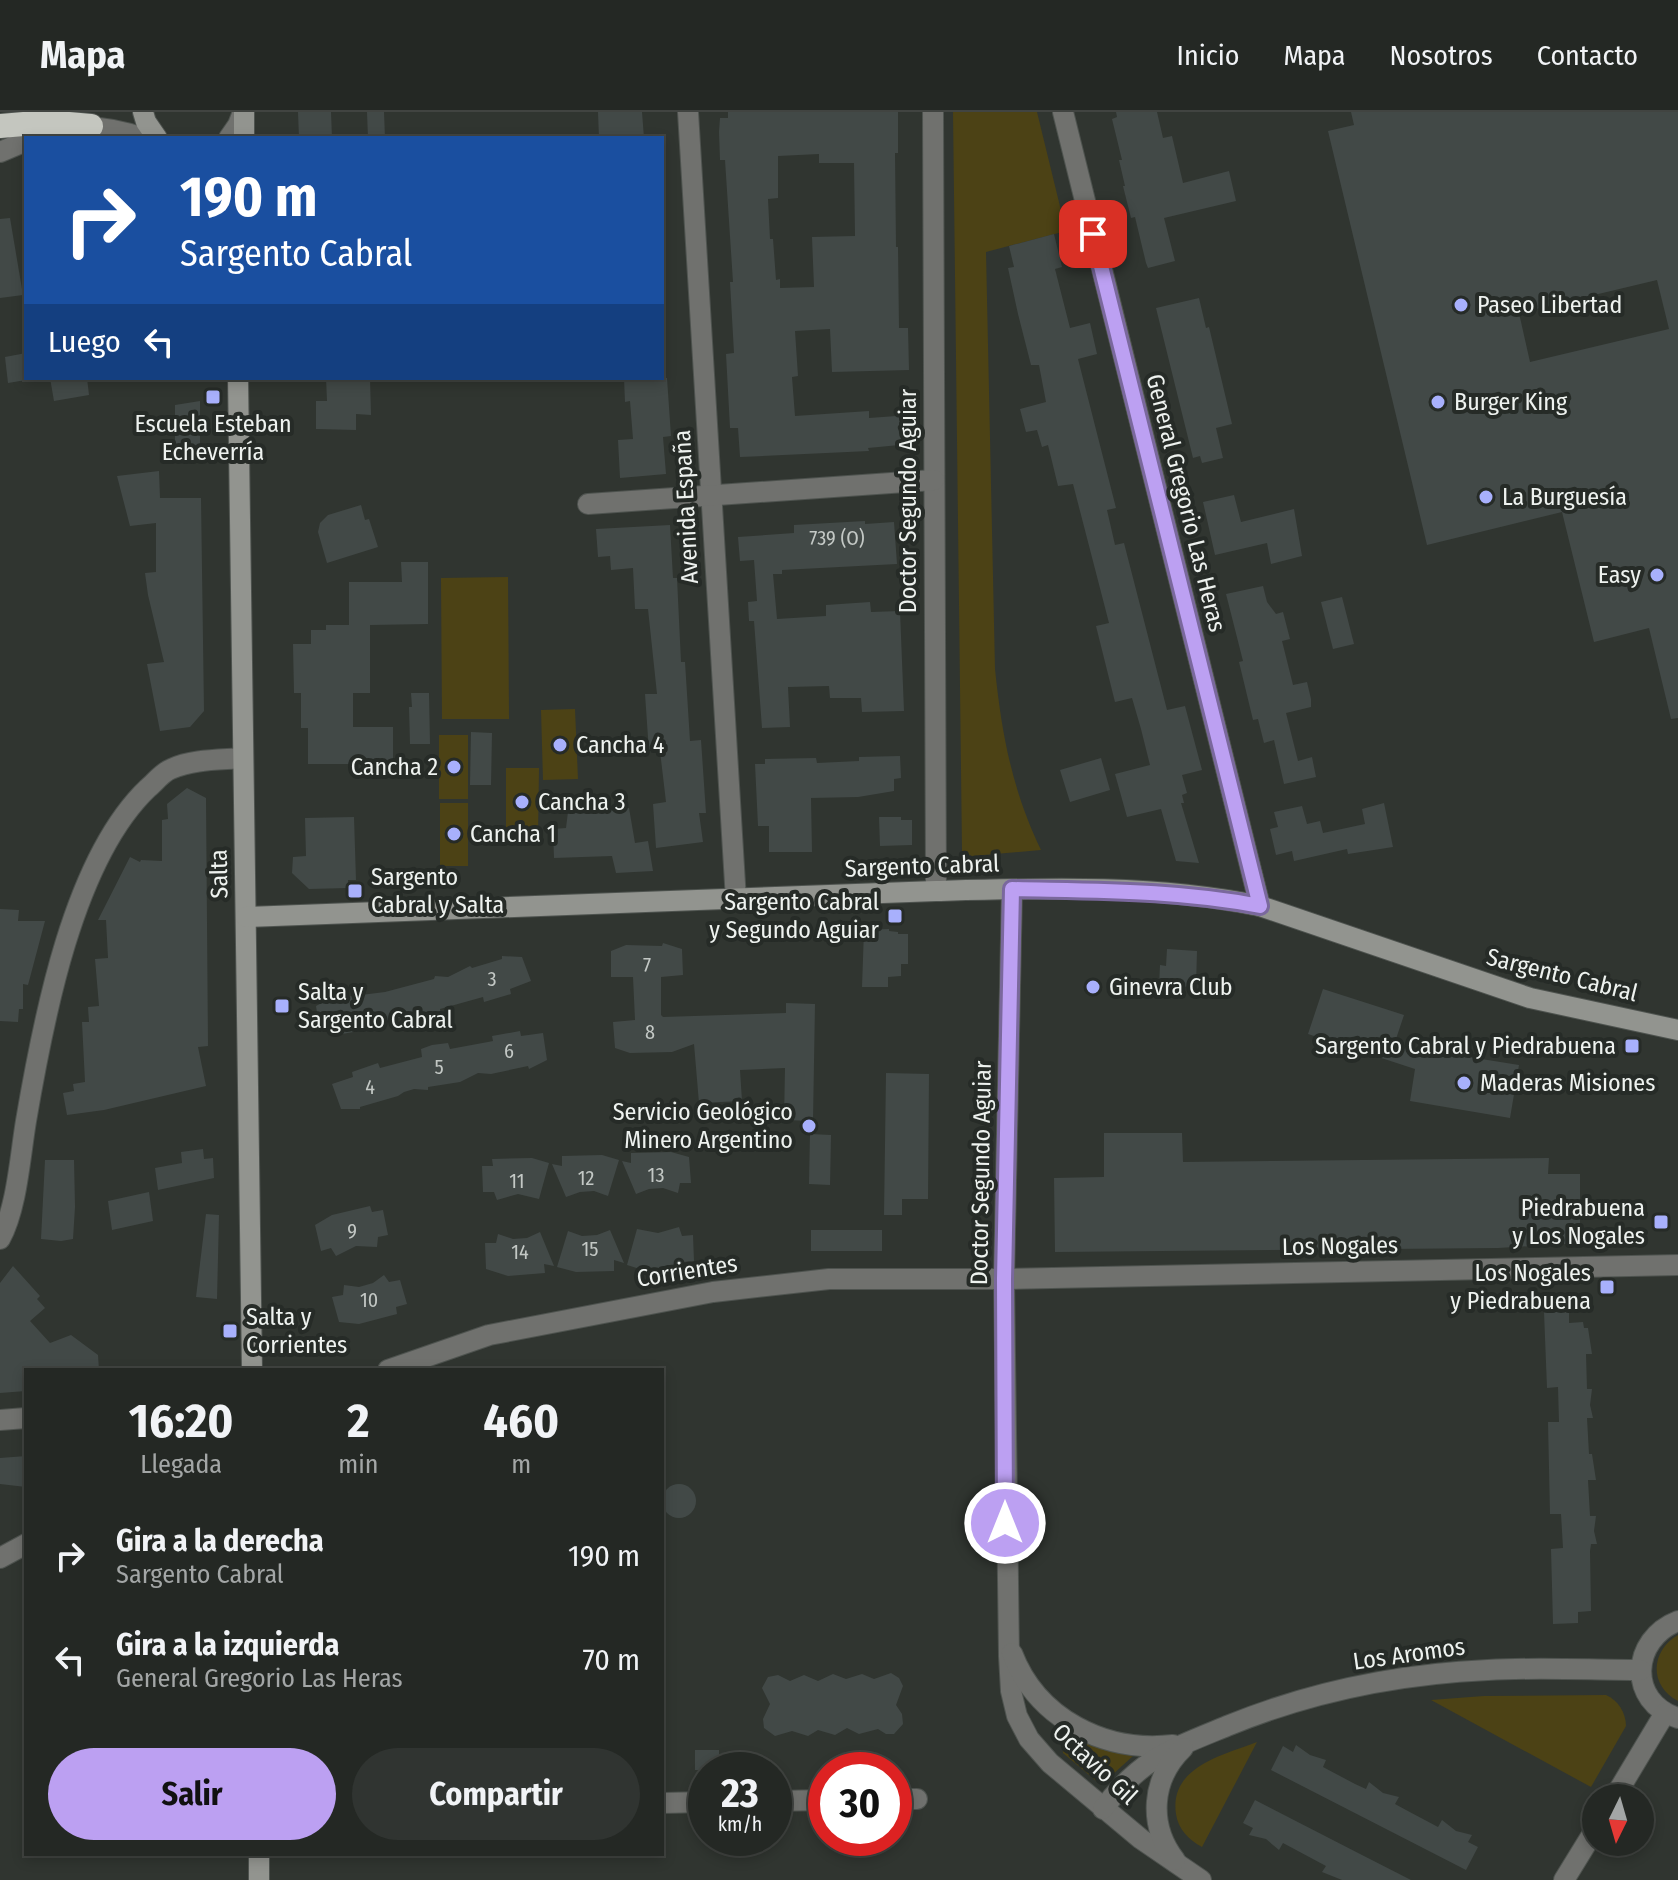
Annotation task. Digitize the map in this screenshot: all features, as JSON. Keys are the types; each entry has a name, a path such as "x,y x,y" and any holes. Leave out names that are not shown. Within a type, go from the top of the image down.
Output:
{"highway":[{"path":"0,126 47,122 91,126"}],"main road":[{"path":"143,112 156,136"},
{"path":"244,112 244,136"},
{"name":"Salta","path":"238,380 252,1368"},
{"name":"Sargento Cabral","path":"246,917 1012,889 1144,892 1221,898 1260,906 1530,998 1678,1030"},
{"path":"259,1856 259,1880"}],"street":[{"path":"230,136 244,112"},
{"name":"Avenida España","path":"688,112 736,900"},
{"name":"Doctor Segundo Aguiar","path":"933,112 936,891"},
{"name":"General Gregorio Las Heras","path":"1063,112 1260,906"},
{"path":"44,136 91,126 113,128 137,136"},
{"path":"0,152 24,142"},
{"path":"588,504 934,480"},
{"path":"0,1239 11,1211 34,1073 67,936 95,864 136,800 169,769 192,762 243,758"},
{"name":"Doctor Segundo Aguiar","path":"1006,1554 1004,1279 1012,889"},
{"name":"Los Nogales","path":"1004,1279 1678,1265"},
{"name":"Corrientes","path":"394,1368 489,1335 713,1292 829,1279 1004,1279"},
{"path":"0,1420 24,1418"},
{"path":"0,1558 24,1545"},
{"name":"Octavio Gil","path":"1006,1554 1011,1691 1017,1716 1025,1732 1050,1763 1103,1809 1196,1877"},
{"path":"1624,1784 1672,1716 1649,1698 1641,1670 1647,1645 1656,1634 1678,1621"},
{"name":"Los Aromos","path":"1008,1643 1021,1672 1037,1695 1053,1712 1081,1730 1112,1742 1138,1746 1161,1746 1192,1740"},
{"name":"Los Aromos","path":"1103,1809 1139,1769 1192,1740 1241,1720 1316,1696 1404,1678 1516,1669 1641,1670"},
{"name":"Los Aromos","path":"1192,1740 1173,1758 1163,1775 1156,1804 1163,1841 1178,1863 1196,1877"},
{"path":"912,1799 917,1799"},
{"path":"664,1803 688,1802"},
{"path":"1564,1880 1582,1851"}],"shaded area":[{"path":"953,112 1037,112 1066,231 986,252 995,669 1010,762 1041,850 972,856 962,851"},
{"path":"508,577 509,719 442,719 441,578"},
{"name":"Cancha 4","path":"575,709 578,779 543,780 541,710"},
{"name":"Cancha 2","path":"439,735 468,735 468,799 439,799"},
{"name":"Cancha 3","path":"506,768 539,768 538,837 506,836"},
{"name":"Cancha 1","path":"440,803 468,803 468,866 440,866"},
{"path":"1678,1635 1678,1701 1662,1687 1657,1668 1662,1650"},
{"path":"1606,1695 1620,1708 1626,1726 1593,1784 1585,1784 1431,1700 1484,1696"},
{"path":"1074,1735 1133,1756 1101,1785 1063,1753 1062,1741"},
{"path":"1257,1742 1202,1847 1185,1834 1177,1819 1176,1798 1181,1785 1201,1765"}],"building":[{"path":"298,112 331,112 332,136 299,136"},
{"path":"367,112 384,112 385,136 368,136"},
{"path":"598,112 642,112 644,136 599,136"},
{"path":"728,112 898,112 898,153 895,153 899,328 908,328 909,370 832,372 830,329 795,331 798,376 792,377 795,416 869,411 869,418 910,415 910,444 868,448 869,451 740,457 738,428 730,428 726,354 734,353 730,282 733,282 725,160 720,160 719,132 720,118 728,118","holes":["819,154 819,163 854,163 855,236 812,237 814,287 780,288 780,279 776,280 773,239 770,239 768,199 778,198 778,156"]},
{"path":"1116,112 1157,112 1163,138 1172,136 1183,183 1229,171 1236,201 1164,218 1175,261 1148,268 1146,263 1135,217 1131,218 1123,186 1119,160 1122,160 1112,119 1117,117"},
{"name":"Paseo Libertad","path":"1351,112 1678,112 1678,718 1671,719 1649,628 1594,642 1562,512 1427,545 1328,131 1354,125","holes":["1657,280 1669,329 1530,362 1519,313"]},
{"path":"10,218 23,295 0,298 0,219"},
{"path":"1054,234 1062,267 1055,269 1070,328 1090,323 1097,354 1078,359 1116,508 1107,510 1115,545 1124,543 1167,710 1185,706 1202,770 1182,775 1187,793 1182,795 1184,803 1181,803 1199,863 1176,861 1161,809 1127,817 1115,774 1150,765 1141,729 1132,698 1115,702 1096,626 1109,623 1073,484 1058,486 1048,445 1042,447 1037,430 1026,432 1020,409 1046,402 1039,365 1031,365 1018,314 1008,268 1014,267 1009,246"},
{"path":"1199,298 1232,424 1216,428 1223,458 1202,463 1200,456 1193,458 1156,308"},
{"path":"24,353 26,380 8,383 5,357"},
{"path":"667,378 671,436 663,437 666,474 620,478 618,440 633,439 630,401 625,402 624,380"},
{"path":"50,380 87,380 89,395 54,401"},
{"path":"326,380 370,380 371,415 356,414 356,430 316,429 316,401 327,401"},
{"path":"200,401 200,447 175,447 175,405"},
{"path":"159,471 160,498 201,498 204,711 190,727 160,731 147,664 164,662 145,573 156,572 156,523 130,526 117,476"},
{"path":"1234,495 1241,522 1294,509 1302,556 1271,564 1267,543 1215,555 1203,502"},
{"path":"361,505 378,547 327,563 318,532 320,523 328,515"},
{"path":"865,521 865,524 894,522 897,564 782,570 782,574 773,574 777,619 826,616 826,605 870,602 871,612 900,611 904,711 862,712 861,698 830,698 829,686 788,687 790,727 762,728 754,621 749,621 748,602 757,601 754,560 740,561 738,537 794,533 794,525"},
{"path":"670,525 690,741 701,740 706,813 699,813 703,842 656,848 653,804 666,802 660,751 649,752 645,694 657,694 648,609 635,609 633,568 611,570 610,556 598,557 596,529"},
{"path":"401,562 428,562 428,624 370,625 370,693 353,693 353,727 393,727 393,764 308,764 308,728 301,728 301,693 294,693 293,644 311,644 311,630 326,630 326,625 349,625 349,582 402,582"},
{"path":"1263,586 1267,602 1276,614 1283,612 1290,639 1282,641 1293,685 1307,682 1311,699 1311,707 1286,713 1298,761 1312,757 1316,777 1284,784 1274,740 1264,743 1258,719 1253,720 1239,662 1243,661 1226,594"},
{"path":"1342,597 1354,644 1333,649 1321,602"},
{"path":"411,693 429,693 430,744 410,744"},
{"path":"471,732 492,733 491,785 470,785"},
{"path":"900,756 901,778 894,779 894,791 858,797 811,798 812,852 769,852 769,826 758,826 755,764 765,764 765,759 816,758 817,763 859,761 859,757"},
{"path":"1101,758 1110,790 1070,802 1060,770"},
{"path":"187,788 206,798 208,1046 198,1047 206,1086 104,1110 67,1115 63,1093 74,1091 73,1084 85,1082 82,1022 89,1022 88,1007 99,1006 95,959 108,958 106,920 98,920 130,857 140,862 162,861 162,820 168,819 167,804"},
{"path":"1384,803 1393,847 1348,854 1347,849 1294,861 1292,851 1276,855 1270,829 1278,827 1274,812 1302,806 1307,824 1320,821 1323,833 1365,824 1362,809"},
{"path":"629,808 635,843 648,841 653,871 616,873 612,856 554,858 553,829 566,828 568,812"},
{"path":"354,817 356,880 348,880 348,888 309,889 292,873 293,857 306,856 305,818"},
{"path":"879,817 912,820 912,845 880,846"},
{"path":"0,909 19,910 18,921 45,921 28,985 23,984 23,1009 19,1009 18,1022 0,1021"},
{"path":"889,929 898,934 908,934 908,964 901,964 901,976 888,977 888,987 862,987 864,930"},
{"path":"663,943 682,949 683,975 661,977 663,1017 786,1013 786,1003 815,1004 813,1121 784,1120 785,1068 740,1070 742,1101 699,1103 694,1044 672,1052 630,1053 615,1048 613,1022 635,1020 633,977 611,977 611,951 626,945 662,946"},
{"path":"1167,949 1197,951 1196,987 1159,986 1160,965 1166,966"},
{"path":"502,956 522,957 531,981 510,989 511,994 484,1002 483,997 440,1009 441,1016 414,1021 413,1016 393,1019 370,1025 371,1029 342,1034 342,1029 320,1032 316,1006 329,999 385,992 434,979 435,976 448,977 470,966 502,959"},
{"path":"1323,989 1404,1015 1394,1045 1519,1065 1510,1118 1410,1101 1415,1069 1308,1034"},
{"path":"520,1031 521,1036 543,1033 547,1060 529,1069 528,1066 491,1074 478,1073 460,1082 428,1087 428,1090 414,1089 360,1109 341,1109 332,1084 353,1077 352,1072 378,1063 380,1068 422,1057 421,1049 432,1045 448,1043 450,1049 493,1041 492,1036"},
{"path":"886,1073 929,1074 928,1199 902,1199 902,1215 884,1215"},
{"path":"1104,1133 1182,1133 1183,1162 1549,1158 1548,1174 1580,1174 1580,1243 1498,1248 1055,1252 1054,1178 1104,1177"},
{"path":"810,1134 831,1135 830,1185 809,1184"},
{"path":"203,1149 204,1159 213,1158 214,1178 158,1190 155,1168 182,1163 181,1152"},
{"path":"671,1152 689,1157 691,1183 680,1183 678,1193 663,1188 636,1194 622,1161 631,1163 631,1153"},
{"path":"602,1155 619,1160 608,1196 594,1191 566,1197 552,1164 562,1166 562,1156"},
{"path":"532,1158 549,1163 539,1199 518,1194 497,1200 494,1192 483,1192 482,1166 493,1166 492,1159"},
{"path":"45,1160 74,1160 73,1239 41,1239"},
{"path":"149,1192 153,1221 112,1230 108,1201"},
{"path":"370,1206 372,1212 383,1210 388,1235 378,1237 377,1247 356,1246 336,1256 331,1248 321,1251 315,1225 332,1215"},
{"path":"206,1214 219,1215 217,1299 196,1297"},
{"path":"679,1227 682,1236 693,1235 694,1261 683,1262 684,1268 643,1270 627,1265 637,1229 658,1233"},
{"path":"610,1230 624,1263 614,1260 614,1271 576,1272 557,1267 568,1231 582,1236"},
{"path":"811,1230 882,1230 882,1251 811,1251"},
{"path":"540,1232 554,1266 544,1264 545,1273 508,1276 486,1269 485,1243 496,1243 498,1234 513,1239 527,1238"},
{"path":"13,1266 40,1296 37,1299 45,1308 30,1321 50,1343 71,1335 98,1355 99,1368 24,1368 24,1391 0,1393 0,1283"},
{"path":"384,1275 389,1282 400,1280 407,1304 396,1307 397,1314 359,1324 339,1322 332,1297 343,1295 344,1285 359,1287 373,1283"},
{"path":"1544,1312 1569,1312 1569,1323 1583,1322 1584,1328 1588,1328 1592,1354 1586,1354 1587,1389 1592,1389 1590,1405 1593,1418 1587,1418 1589,1454 1592,1454 1596,1480 1588,1480 1590,1516 1596,1516 1594,1531 1597,1544 1591,1544 1590,1551 1591,1611 1578,1612 1578,1623 1553,1624 1551,1549 1563,1548 1561,1514 1550,1514 1548,1422 1559,1422 1558,1387 1547,1388"},
{"path":"24,1456 24,1487 0,1484 0,1458"},
{"path":"673,1485 685,1485 695,1495 695,1507 685,1517 673,1517 664,1508 664,1494"},
{"path":"891,1673 899,1678 903,1686 896,1705 902,1714 903,1724 894,1734 878,1729 859,1734 847,1728 835,1735 818,1730 808,1736 792,1731 775,1736 764,1728 763,1719 770,1704 762,1688 768,1677 778,1675 790,1681 804,1675 818,1681 833,1674 846,1679 862,1674 874,1679"},
{"path":"1296,1745 1310,1755 1326,1760 1323,1767 1355,1784 1366,1789 1369,1782 1383,1793 1399,1797 1395,1804 1438,1827 1442,1820 1456,1831 1472,1835 1468,1842 1478,1847 1466,1870 1271,1770 1283,1746 1293,1752"},
{"path":"695,1750 719,1750 719,1752"},
{"path":"1255,1800 1411,1880 1342,1880 1322,1872 1326,1866 1283,1843 1279,1850 1266,1839 1249,1835 1253,1828 1243,1823"}],"place":[{"name":"Paseo Libertad","path":"1461,305"},
{"name":"Escuela Esteban Echeverría","path":"213,397"},
{"name":"Burger King","path":"1438,402"},
{"name":"La Burguesía","path":"1486,497"},
{"name":"Easy","path":"1657,575"},
{"name":"Cancha 4","path":"560,745"},
{"name":"Cancha 2","path":"454,767"},
{"name":"Cancha 3","path":"522,802"},
{"name":"Cancha 1","path":"454,834"},
{"name":"Sargento Cabral y Salta","path":"355,891"},
{"name":"Sargento Cabral y Segundo Aguiar","path":"895,916"},
{"name":"Ginevra Club","path":"1093,987"},
{"name":"Salta y Sargento Cabral","path":"282,1006"},
{"name":"Sargento Cabral y Piedrabuena","path":"1632,1046"},
{"name":"Maderas Misiones","path":"1464,1083"},
{"name":"Servicio Geológico Minero Argentino","path":"809,1126"},
{"name":"Piedrabuena y Los Nogales","path":"1661,1222"},
{"name":"Los Nogales y Piedrabuena","path":"1607,1287"},
{"name":"Salta y Corrientes","path":"230,1331"}],"route":[{"path":"1005,1523 1004,1279 1012,889 1144,892 1221,898 1260,906 1093,234"}]}
